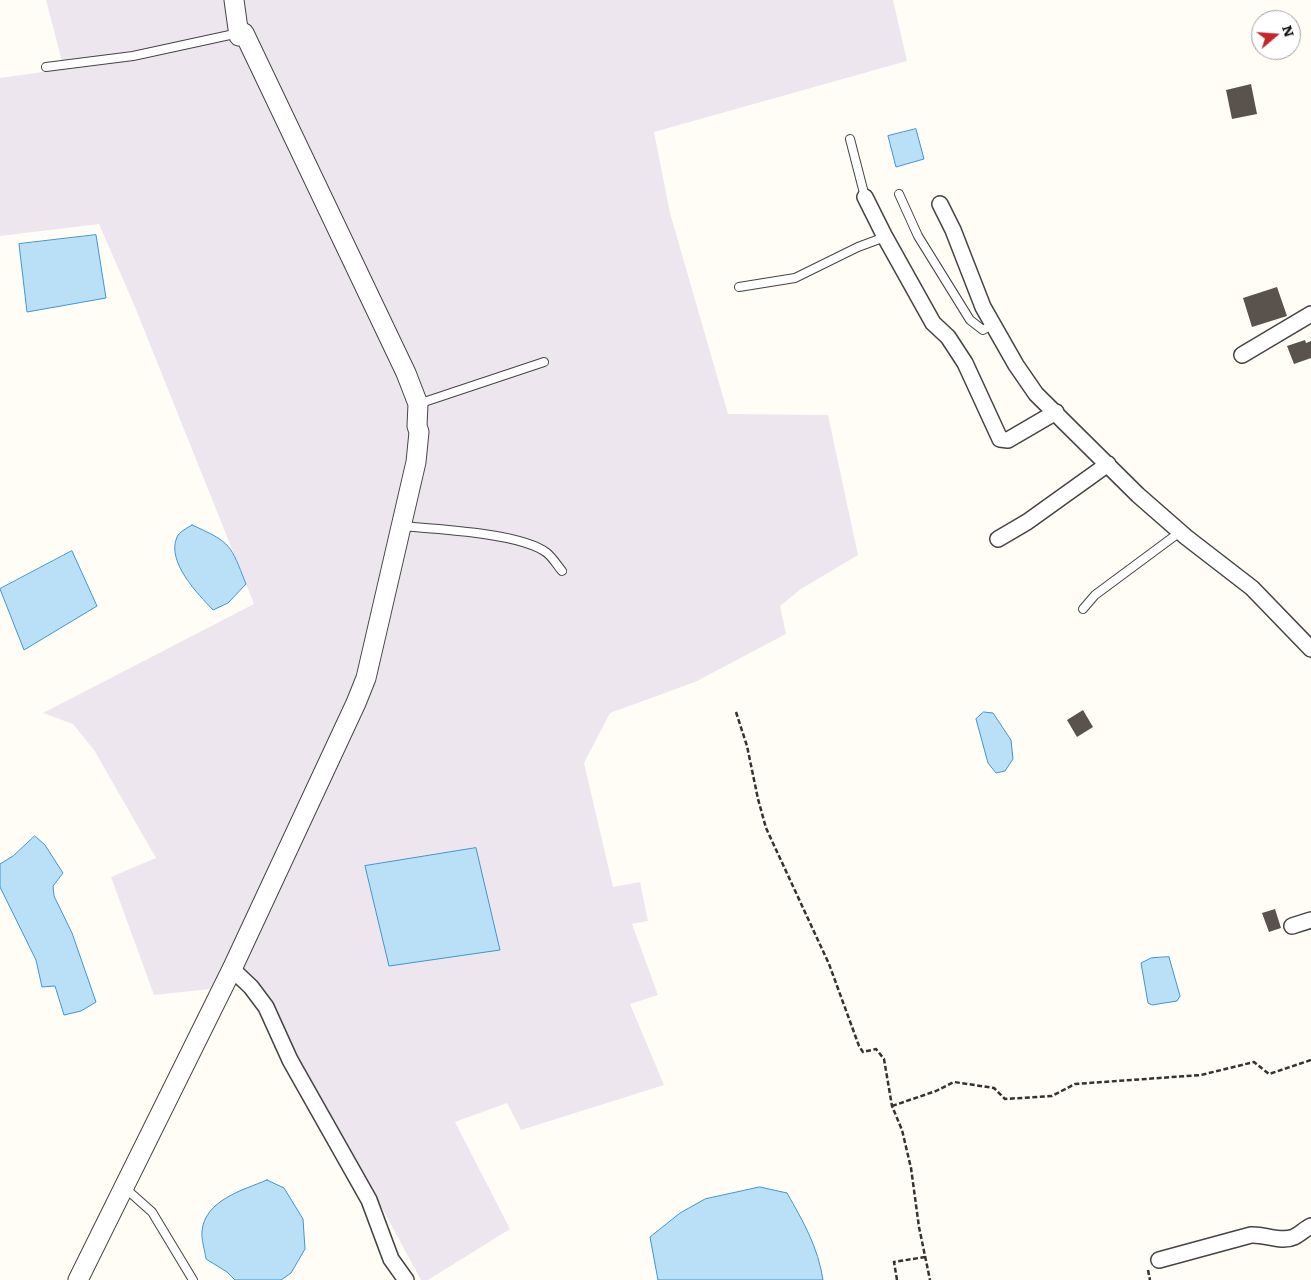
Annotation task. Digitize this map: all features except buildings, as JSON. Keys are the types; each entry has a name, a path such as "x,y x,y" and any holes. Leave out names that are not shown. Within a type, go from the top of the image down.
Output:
{"street":[{"path":"78,1280 232,969 362,686 416,462 419,432 417,426 418,404 406,373 244,32 239,36 234,0"},
{"path":"865,197 932,323 948,337 965,362 1000,439 1008,440 1056,412"},
{"path":"940,204 953,230 969,275 992,324 1036,394 1138,495 1180,532 1252,588 1311,649"},
{"path":"1242,355 1311,314"},
{"path":"998,539 1027,522 1108,464"},
{"path":"1292,926 1311,920"},
{"path":"232,969 251,987 266,1007 290,1060 369,1200 391,1259 406,1280"},
{"path":"1159,1260 1251,1235 1262,1234 1287,1239 1311,1226"}],"lane":[{"path":"46,67 132,56 244,32"},
{"path":"850,139 865,197"},
{"path":"899,194 918,236 970,320 983,330 992,324"},
{"path":"739,287 795,278 858,247 885,237"},
{"path":"418,404 544,362"},
{"path":"402,526 488,535 533,545 548,553 562,571"},
{"path":"1083,609 1096,595 1180,532"},
{"path":"124,1187 152,1212 193,1280"}],"path":[{"path":"736,712 747,746 766,828 829,964 859,1046 863,1052 876,1049 883,1055 892,1106 902,1130 930,1280"},
{"path":"892,1106 936,1091 954,1082 994,1088 1005,1100 1052,1096 1075,1084 1200,1075 1254,1062 1269,1074 1311,1060"},
{"path":"897,1280 894,1262 925,1257"}],"shaded area":[{"path":"46,0 893,0 907,61 654,132 670,213 728,414 828,415 858,555 801,589 780,606 786,634 695,682 610,713 584,763 613,887 640,882 648,921 632,924 658,995 630,1004 664,1085 521,1130 507,1103 455,1122 510,1229 428,1280 421,1280 356,1160 287,1043 253,997 239,986 154,995 111,877 156,858 94,750 73,724 43,713 254,604 135,307 99,224 0,236 0,78 64,69"}],"water":[{"path":"916,129 924,159 896,167 888,136"},
{"path":"96,235 106,298 27,312 19,244"},
{"path":"192,525 215,536 228,546 246,584 228,603 213,610 185,577 176,557 175,547 178,535"},
{"path":"72,551 97,606 24,650 0,589"},
{"path":"984,712 993,713 1011,740 1013,759 1005,771 996,773 988,763 976,719"},
{"path":"35,836 45,845 63,873 53,886 54,896 72,933 96,1002 81,1011 64,1015 55,986 42,987 36,960 0,887 0,864 13,856"},
{"path":"476,848 500,950 389,966 365,866"},
{"path":"1169,957 1180,996 1177,1001 1152,1005 1148,1003 1141,963 1151,958"},
{"path":"267,1180 284,1188 303,1219 305,1249 291,1273 281,1280 235,1280 227,1272 206,1259 202,1234 205,1220 210,1211 227,1198"},
{"path":"760,1187 787,1193 814,1245 823,1280 658,1280 650,1237 680,1213 705,1199"}]}
